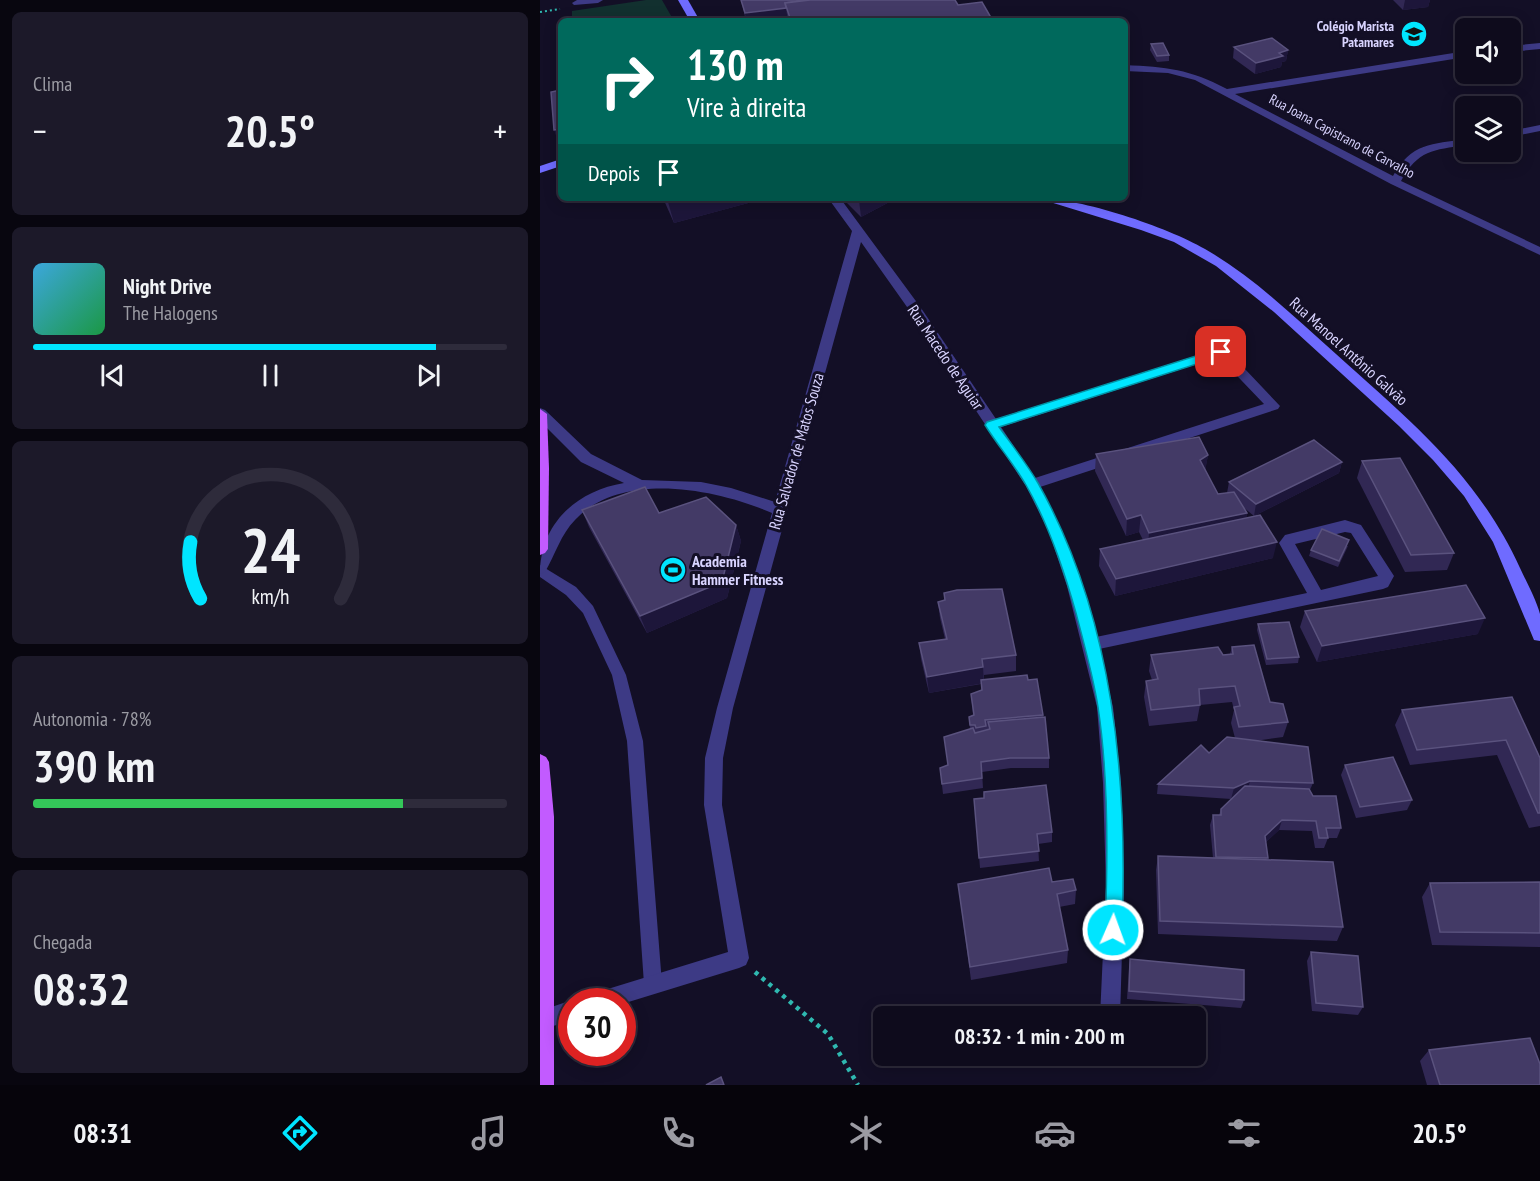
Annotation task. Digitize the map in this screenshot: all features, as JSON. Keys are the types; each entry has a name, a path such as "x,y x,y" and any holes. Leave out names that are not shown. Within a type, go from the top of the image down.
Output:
{"main road":[{"path":"540,414 540,549"},
{"path":"540,762 545,817 544,1085"}],"street":[{"path":"573,5 598,0"},
{"path":"682,0 693,18"},
{"path":"1521,48 1540,46"},
{"path":"1227,92 1455,56"},
{"name":"Rua Joana Capistrano de Carvalho","path":"1128,68 1185,73 1227,92 1395,182 1540,251"},
{"path":"1521,132 1540,128"},
{"path":"1395,182 1411,156 1420,151 1455,144"},
{"path":"540,170 558,163"},
{"name":"Rua Macedo de Aguiar","path":"836,201 917,311 1032,484 1056,532 1075,586 1106,707 1112,783 1115,887 1110,1006"},
{"name":"Rua Manoel Antônio Galvão","path":"1054,201 1132,223 1178,240 1208,256 1269,302 1432,448 1470,494 1502,549 1540,635"},
{"name":"Rua Salvador de Matos Souza","path":"739,958 713,805 714,758 725,708 779,510 858,231"},
{"path":"991,425 1221,352 1273,406 1032,484"},
{"path":"540,414 586,458 638,483"},
{"path":"540,569 569,516 587,500 605,491 638,483 734,493 779,510"},
{"path":"1091,644 1317,596 1385,581 1386,576 1356,529 1345,526 1290,539 1287,543 1317,596"},
{"path":"636,990 739,958"},
{"path":"544,1019 558,1014"}],"lane":[{"path":"540,569 571,591 588,610 619,675 635,741 654,984"}],"path":[{"path":"540,12 573,5"},
{"path":"739,958 828,1034 858,1085"}],"green space":[{"path":"646,0 662,0 672,18 572,18 572,11"}],"building":[{"path":"741,0 810,0 785,3 786,8 745,13"},
{"path":"810,0 955,0 958,5 982,2 991,18 790,18 785,3"},
{"path":"1272,38 1288,50 1279,53 1283,56 1256,63 1234,47"},
{"path":"1163,43 1169,55 1157,56 1151,44"},
{"path":"558,91 558,129 554,130 551,92"},
{"path":"1199,437 1208,455 1200,460 1218,494 1234,492 1247,513 1149,533 1141,515 1127,519 1096,454"},
{"path":"1314,440 1342,462 1256,504 1229,482"},
{"path":"1400,458 1454,553 1411,555 1362,461"},
{"name":"Academia Hammer Fitness","path":"645,487 659,513 706,497 736,525 722,582 640,616 582,510"},
{"path":"1260,515 1277,542 1116,579 1100,549"},
{"path":"1322,529 1349,540 1339,561 1311,550"},
{"path":"1466,585 1485,618 1322,646 1305,611"},
{"path":"1002,589 1016,655 982,659 983,667 927,677 919,643 947,639 938,602 945,600 944,593 957,590"},
{"path":"1289,622 1299,657 1267,659 1258,624"},
{"path":"1254,645 1270,702 1283,704 1288,722 1239,727 1234,707 1240,706 1235,686 1199,689 1200,705 1151,710 1146,681 1158,679 1151,655 1218,647 1223,655 1233,654 1232,647"},
{"path":"1027,675 1028,680 1037,679 1043,715 985,720 986,726 976,728 975,725 970,725 969,717 974,715 971,694 982,690 981,680"},
{"path":"1512,697 1540,758 1540,813 1538,813 1506,740 1417,750 1402,710"},
{"path":"1045,717 1049,758 1010,758 981,762 982,778 942,784 940,768 948,765 944,737 973,728 975,733 990,729 988,722"},
{"path":"1227,737 1308,747 1313,783 1250,781 1234,788 1158,784 1201,745 1209,753"},
{"path":"1393,757 1412,800 1360,807 1345,765"},
{"path":"1046,785 1052,832 1037,834 1039,851 979,858 974,799 984,798 984,792"},
{"path":"1245,786 1309,789 1313,796 1336,796 1341,828 1326,828 1328,838 1319,838 1316,821 1282,820 1265,836 1268,858 1216,857 1213,815 1221,815 1221,809"},
{"path":"1158,856 1333,862 1343,927 1160,921"},
{"path":"1049,868 1052,882 1073,879 1076,890 1057,894 1068,950 970,967 958,884"},
{"path":"1540,882 1540,933 1440,932 1430,883"},
{"path":"1311,952 1358,956 1363,1007 1316,1003"},
{"path":"1130,959 1244,970 1244,1000 1129,991"},
{"path":"1530,1038 1540,1064 1540,1085 1440,1085 1429,1050"},
{"path":"721,1077 724,1085 706,1085"}],"place":[{"name":"Colégio Marista Patamares","path":"1414,34"},
{"name":"Academia Hammer Fitness","path":"673,570"}],"route":[{"path":"1113,930 1115,887 1112,783 1106,707 1091,644 1075,586 1056,532 1032,484 991,425 1221,352"}]}
